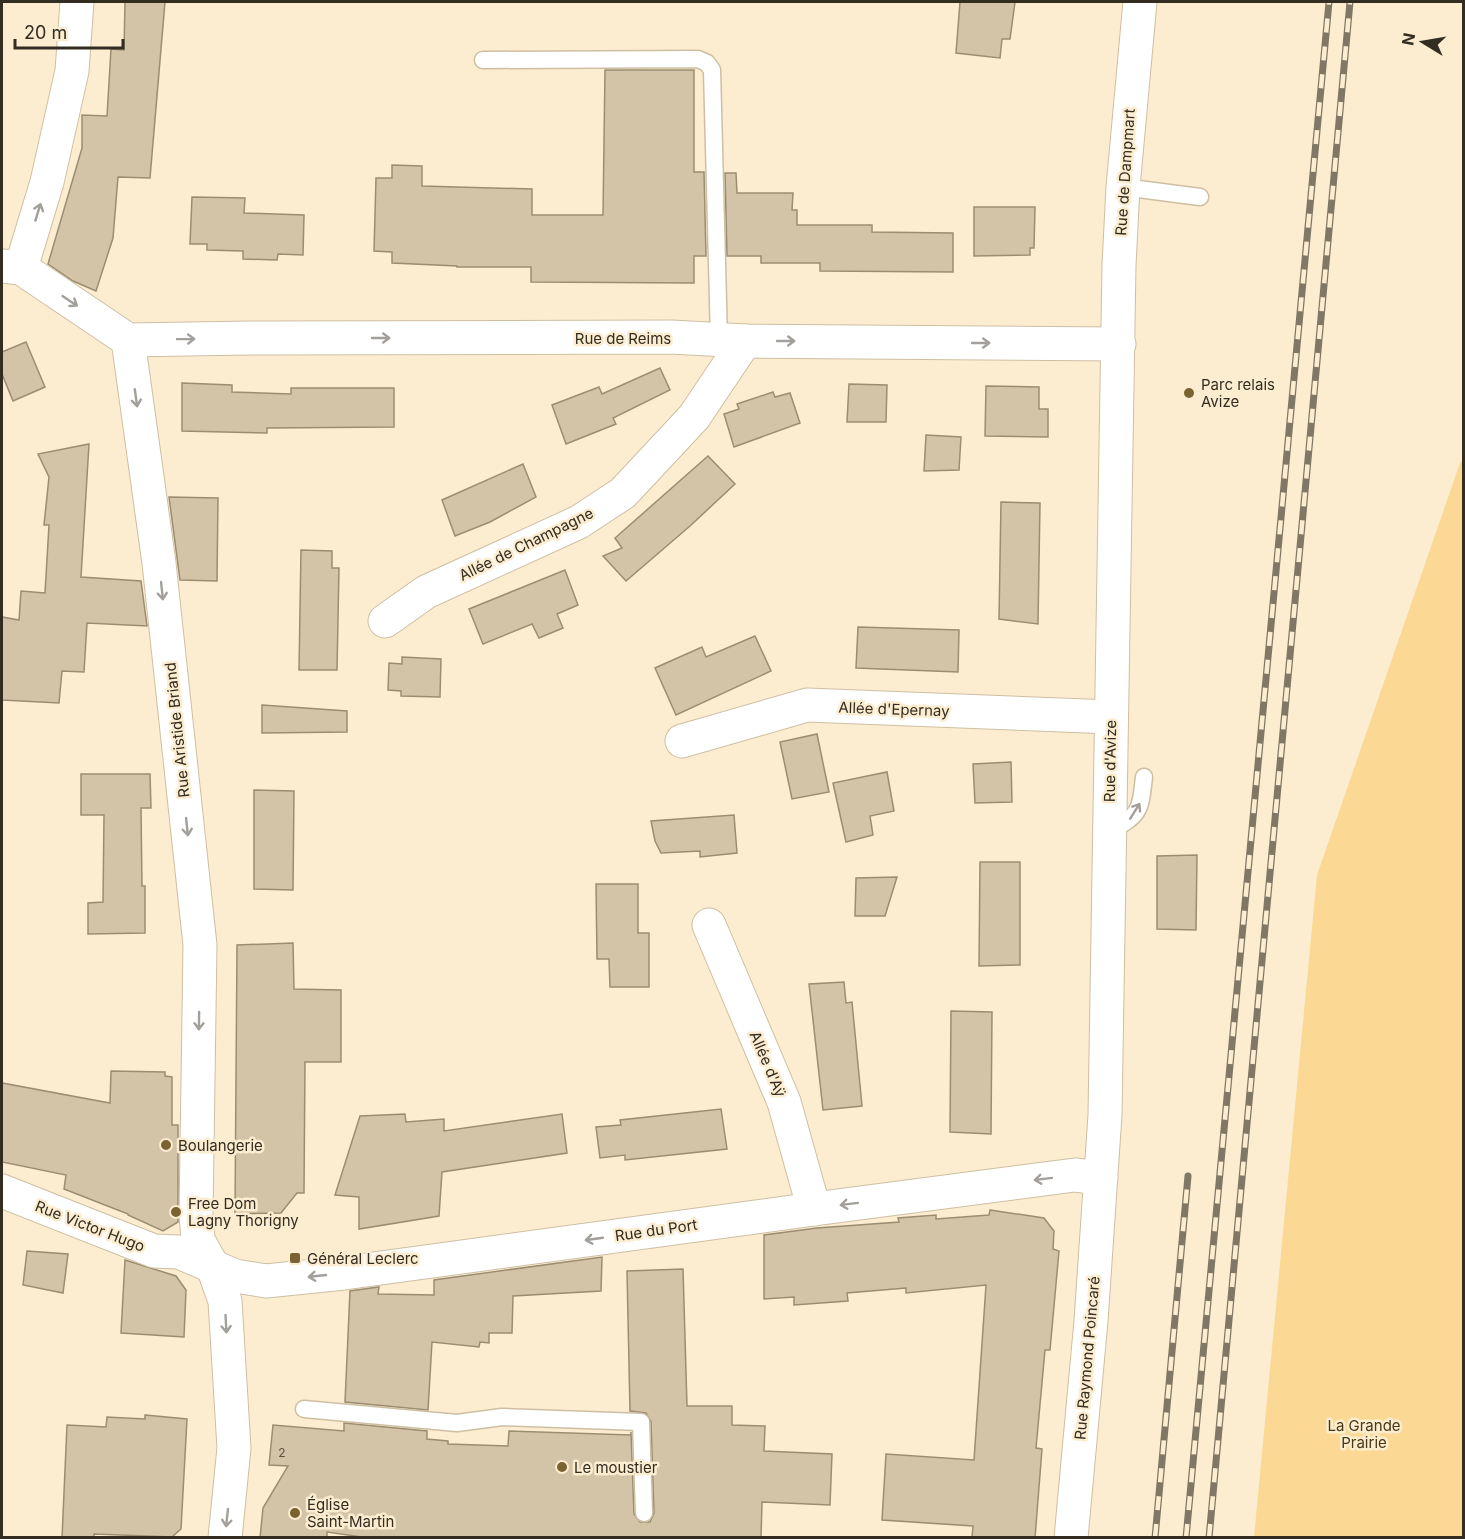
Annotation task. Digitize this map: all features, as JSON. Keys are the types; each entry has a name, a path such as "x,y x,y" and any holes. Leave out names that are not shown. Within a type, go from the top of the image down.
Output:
{"street":[{"path":"77,2 72,71 47,182 11,267 128,340"},
{"name":"Rue de Dampmart","path":"1119,344 1119,265 1123,187 1140,2"},
{"name":"Rue de Reims","path":"128,340 671,338 1119,344"},
{"name":"Rue Aristide Briand","path":"128,340 159,563 200,945 196,1215 198,1240 213,1268 225,1301 234,1448 225,1538"},
{"name":"Allée de Champagne","path":"385,621 426,592 579,522 624,493 694,417 732,340"},
{"name":"Rue d'Avize","path":"1101,1178 1105,1115 1108,833 1119,344"},
{"name":"Allée d'Epernay","path":"682,741 807,705 1111,717"},
{"name":"Allée d'Aÿ","path":"709,924 784,1102 814,1209"},
{"name":"Rue du Port","path":"213,1268 236,1276 266,1281 344,1273 1075,1175 1101,1178"},
{"name":"Rue Raymond Poincaré","path":"1071,1538 1091,1321 1101,1178"},
{"name":"Rue Victor Hugo","path":"2,1191 154,1251 179,1252 213,1268"}],"lane":[{"path":"483,60 698,59 707,63 712,70 732,340"},
{"path":"1123,187 1200,197"},
{"path":"1108,833 1134,817 1141,801 1144,777"},
{"path":"304,1409 457,1423 502,1417 641,1422 644,1513"}],"green space":[{"name":"La Grande Prairie","path":"1463,460 1463,1537 1254,1537 1317,875 1460,463"}],"building":[{"path":"125,2 165,2 150,178 118,177 113,238 96,291 73,281 48,264 82,148 82,115 107,116 111,49 124,50"},
{"path":"960,2 1015,2 1010,39 1002,39 1000,58 956,53"},
{"path":"605,70 694,70 694,172 704,172 706,256 694,256 694,283 531,282 531,267 457,267 392,263 392,252 374,251 376,178 392,178 392,165 422,166 422,186 532,189 532,215 603,215"},
{"path":"725,173 736,173 737,193 793,193 792,210 797,210 797,225 872,225 872,232 953,233 953,272 820,271 820,263 761,263 761,256 727,256"},
{"path":"192,197 245,198 244,213 304,215 303,255 278,254 277,260 243,259 243,251 207,250 207,244 190,244"},
{"path":"974,207 1035,207 1034,248 1030,248 1030,255 974,256"},
{"path":"26,342 45,387 13,401 2,374 2,352"},
{"path":"660,368 670,390 613,418 616,424 566,444 552,405 599,387 602,394"},
{"path":"182,383 232,385 232,392 291,394 291,388 394,388 394,427 267,428 267,433 182,431"},
{"path":"849,384 887,385 886,422 847,422"},
{"path":"986,386 1039,387 1039,409 1048,409 1048,437 985,436"},
{"path":"773,392 775,397 790,393 800,423 734,447 724,414 739,409 737,404"},
{"path":"926,435 961,437 959,470 924,471"},
{"path":"89,444 81,577 141,581 147,626 87,623 84,672 62,671 59,703 2,700 2,617 19,620 21,591 45,593 49,525 44,525 49,477 38,454"},
{"path":"708,456 735,484 626,581 603,556 622,548 615,538"},
{"path":"523,464 536,497 490,522 455,536 442,500"},
{"path":"169,497 218,498 217,581 180,580"},
{"path":"1001,502 1040,503 1038,624 999,619"},
{"path":"301,550 332,551 332,568 339,568 337,670 299,670"},
{"path":"565,570 578,605 557,614 563,628 539,638 532,624 483,644 469,609"},
{"path":"858,627 959,630 958,672 856,668"},
{"path":"755,636 771,671 676,715 655,668 702,647 706,657"},
{"path":"402,657 441,659 440,697 401,696 401,691 388,690 389,663 402,664"},
{"path":"262,705 347,711 347,732 262,733"},
{"path":"817,734 829,792 792,799 780,742"},
{"path":"1011,762 1012,802 975,803 973,764"},
{"path":"887,772 894,811 870,816 873,835 846,842 833,783"},
{"path":"81,774 150,774 151,808 141,808 145,933 88,934 88,903 103,902 104,815 81,815"},
{"path":"254,790 294,791 293,890 254,889"},
{"path":"734,815 737,853 700,857 700,851 661,853 655,841 651,821"},
{"path":"1197,855 1196,930 1157,929 1157,856"},
{"path":"980,862 1020,862 1020,965 979,966"},
{"path":"897,877 885,916 855,916 856,878"},
{"path":"596,884 638,884 638,933 649,933 649,987 610,987 609,959 597,959"},
{"path":"293,943 294,989 341,990 341,1062 305,1062 304,1193 297,1193 281,1213 235,1214 237,945"},
{"path":"844,982 846,1003 852,1002 862,1106 823,1110 809,984"},
{"path":"951,1011 992,1012 991,1134 950,1132"},
{"path":"111,1071 165,1072 165,1076 172,1077 172,1125 178,1125 178,1222 163,1231 128,1214 64,1189 66,1175 2,1162 2,1083 110,1103"},
{"path":"721,1109 727,1149 625,1160 625,1155 600,1158 596,1127 621,1125 620,1120"},
{"path":"405,1114 406,1122 444,1119 444,1131 562,1114 567,1153 442,1172 439,1216 359,1229 359,1197 335,1195 360,1116"},
{"path":"990,1210 1044,1218 1054,1231 1053,1249 1059,1251 1050,1350 1045,1350 1036,1448 1042,1449 1035,1538 972,1538 973,1526 882,1520 886,1454 974,1460 986,1285 906,1293 906,1288 847,1293 848,1301 794,1305 794,1297 764,1299 764,1235 817,1228 899,1222 898,1218 936,1215 936,1219 989,1215"},
{"path":"27,1251 68,1254 63,1293 23,1285"},
{"path":"602,1257 601,1291 513,1296 512,1333 489,1333 489,1343 480,1342 479,1347 432,1342 428,1410 345,1402 350,1291 379,1287 378,1294 434,1295 434,1280"},
{"path":"125,1260 176,1276 186,1290 184,1337 121,1333"},
{"path":"683,1269 687,1406 732,1406 732,1425 765,1426 764,1451 832,1454 830,1505 762,1502 761,1538 369,1538 327,1532 327,1538 260,1538 263,1508 288,1466 269,1465 273,1425 344,1431 344,1423 427,1431 427,1439 448,1441 448,1444 508,1446 509,1431 631,1435 631,1432 634,1514 640,1522 650,1522 654,1513 651,1422 646,1413 630,1411 627,1271"},
{"path":"145,1415 187,1419 181,1529 172,1537 94,1534 94,1538 62,1538 67,1425 106,1427 107,1417 145,1419"}],"railway":[{"path":"1186,1538 1329,2"},
{"path":"1209,1538 1350,2"},
{"path":"1155,1538 1188,1176"}],"place":[{"name":"Parc relais Avize","path":"1189,393"},
{"name":"Boulangerie","path":"166,1145"},
{"name":"Free Dom Lagny Thorigny","path":"176,1212"},
{"name":"Général Leclerc","path":"295,1258"},
{"name":"Le moustier","path":"562,1467"},
{"name":"Église Saint-Martin","path":"295,1513"}]}
